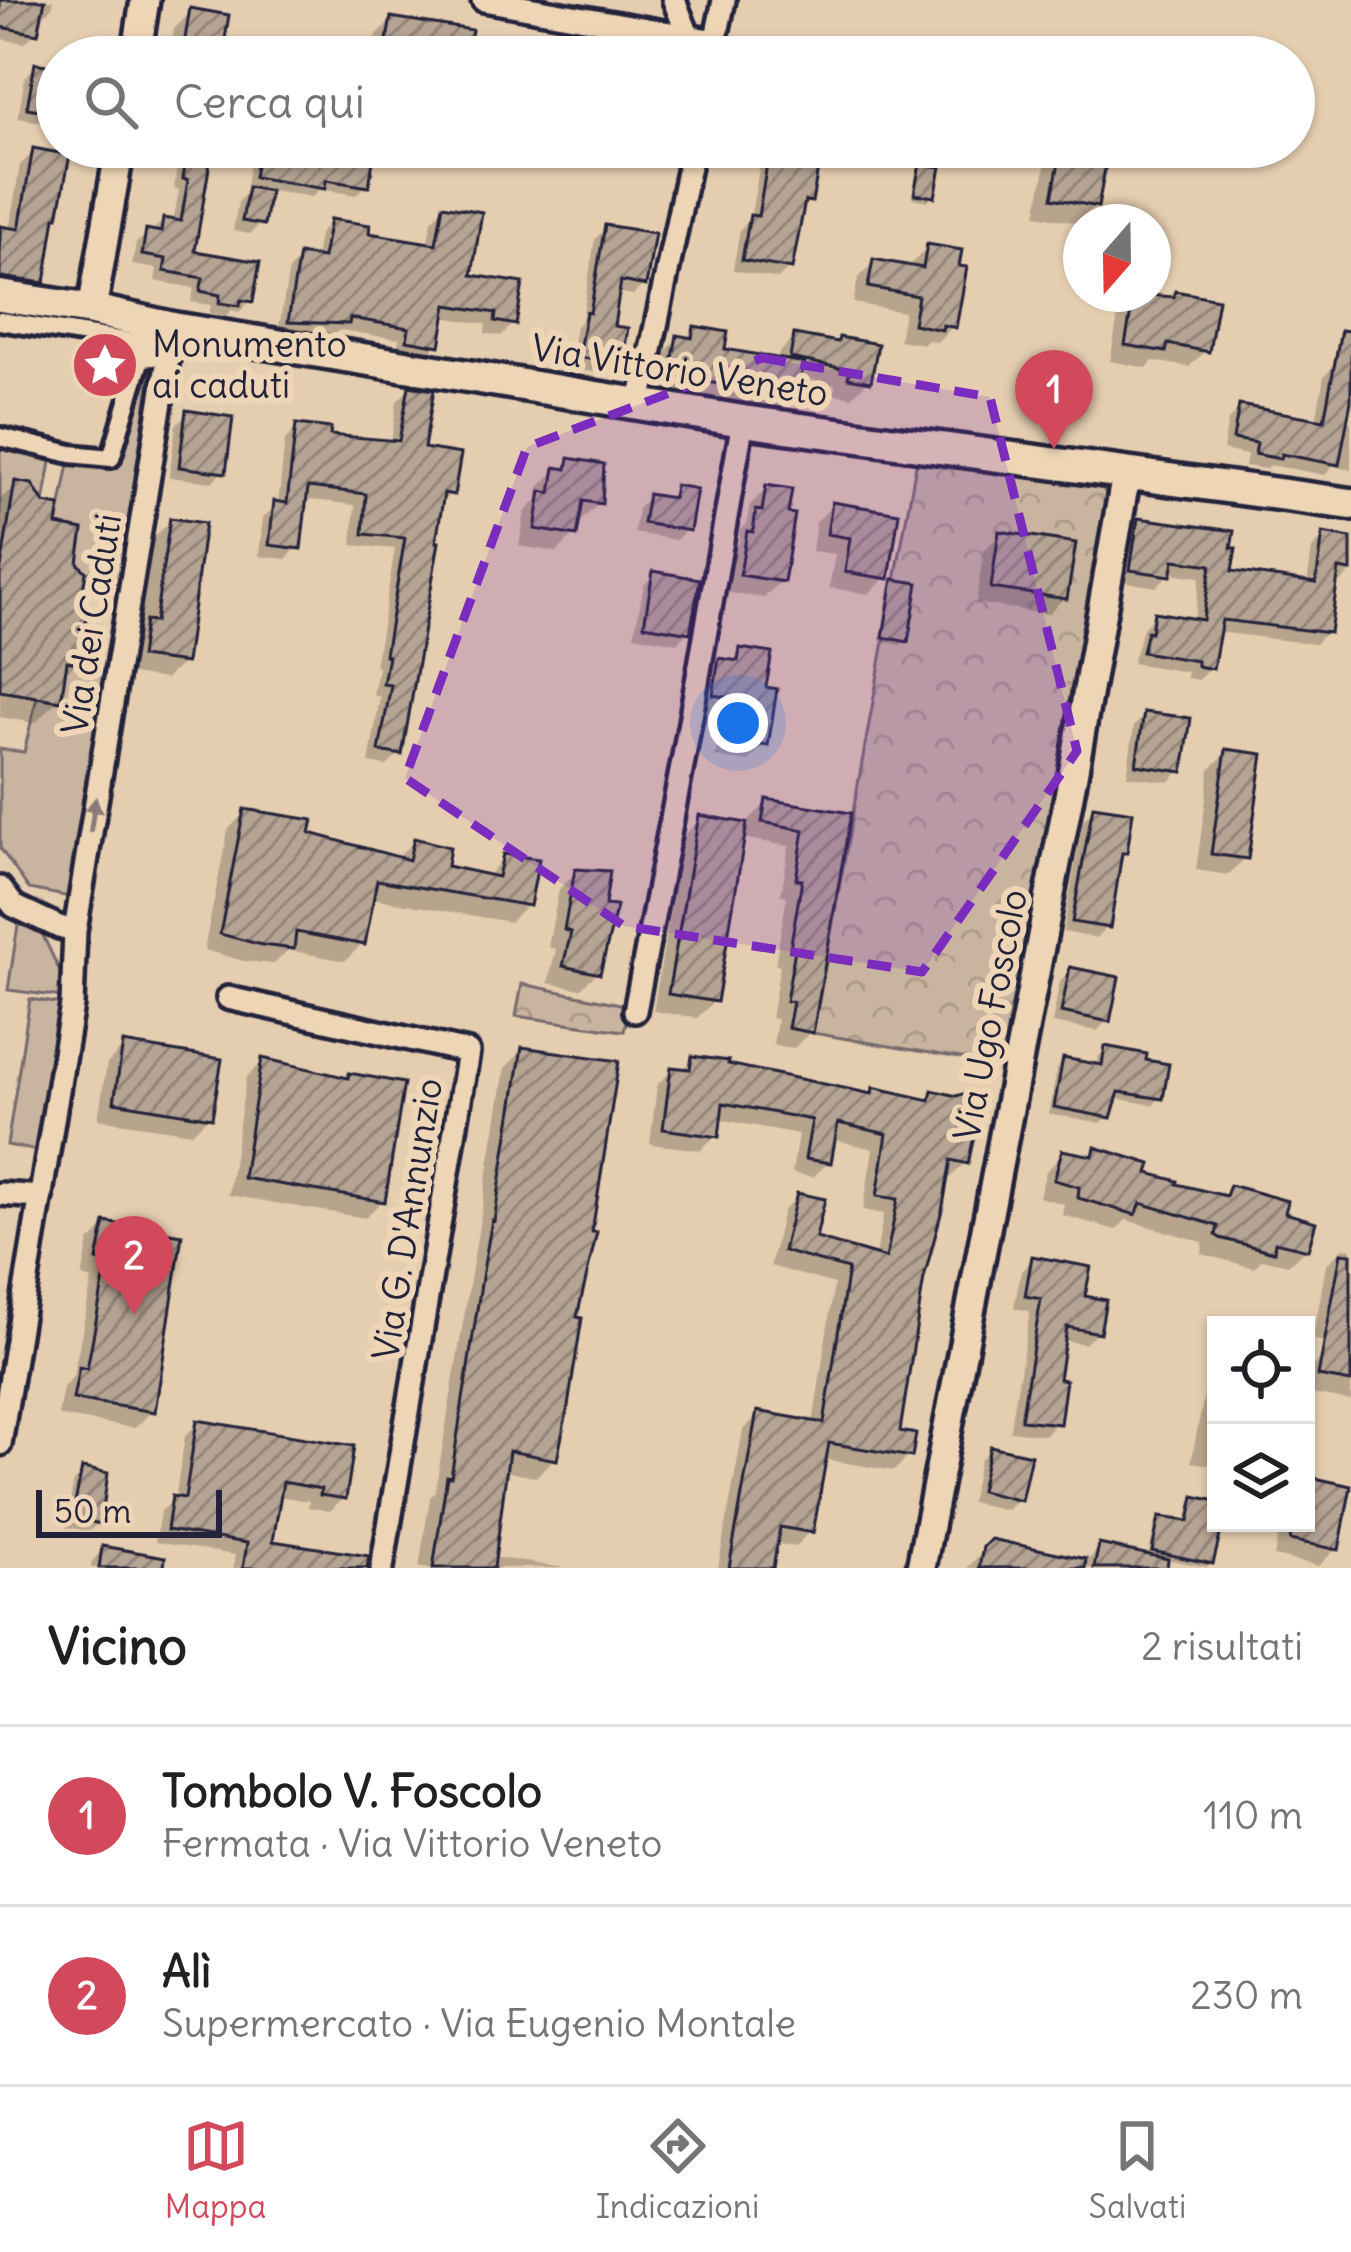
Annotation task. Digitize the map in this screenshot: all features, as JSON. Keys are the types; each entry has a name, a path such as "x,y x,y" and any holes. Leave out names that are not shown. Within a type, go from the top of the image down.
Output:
{"main road":[{"name":"Via Vittorio Veneto","path":"0,296 743,421 1351,504"}],"street":[{"path":"140,36 146,0"},
{"path":"483,0 688,35"},
{"path":"674,0 688,35"},
{"path":"716,36 724,0"},
{"path":"92,310 116,168"},
{"path":"640,403 689,168"},
{"path":"0,321 155,346 153,357 141,358 111,458 0,437"},
{"name":"Via dei Caduti","path":"0,1444 72,1005 75,931 173,328"},
{"path":"634,1011 743,421"},
{"name":"Via Ugo Foscolo","path":"921,1568 1126,475"},
{"path":"0,888 14,906 75,931"},
{"name":"Via G. D'Annunzio","path":"228,998 468,1052 382,1568"},
{"path":"0,1194 41,1197"}],"highlighted area":[{"path":"762,358 990,397 1077,751 922,972 624,926 405,778 527,447"}],"green space":[{"path":"153,357 119,583 105,581 101,574 86,572 73,562 83,530 57,525 71,454 111,458 141,358"},
{"path":"0,438 53,450 44,503 32,484 15,482 0,574"},
{"path":"917,459 1104,489 1109,504 1007,1066 813,1033"},
{"path":"67,661 109,671 70,897 29,889 0,848 0,749 24,752 37,697 60,701"},
{"path":"18,925 39,927 62,976 63,997 8,990"},
{"path":"522,984 630,1006 624,1031 516,1016"},
{"path":"30,999 62,1004 38,1151 7,1145"}],"building":[{"path":"0,0 45,0 38,34 0,27"},
{"path":"190,8 229,15 226,36 185,36"},
{"path":"391,17 472,30 471,36 388,36"},
{"path":"35,63 36,63 36,110 27,108"},
{"path":"36,149 36,168 67,168 45,283 0,277 0,226 19,229"},
{"path":"185,168 209,168 195,251 260,262 253,302 241,300 240,306 219,303 220,295 200,291 203,278 164,271 166,259 142,255 146,229 161,232 163,218 181,221 188,180 183,179"},
{"path":"256,168 372,168 369,187 326,180 325,189 254,177"},
{"path":"766,168 818,168 812,202 805,201 792,269 742,260 750,215 758,216"},
{"path":"919,168 941,168 935,197 914,194"},
{"path":"1058,168 1105,168 1099,204 1052,198"},
{"path":"248,187 270,191 264,225 242,221"},
{"path":"443,205 482,212 472,275 523,283 516,325 495,321 496,313 447,305 440,346 407,340 409,328 350,318 349,324 288,322 299,254 323,258 330,219 370,225 369,233 436,244"},
{"path":"605,225 655,233 646,286 621,281 614,326 628,328 622,365 578,357"},
{"path":"927,244 962,250 959,266 967,267 956,328 913,324 918,296 868,287 873,259 923,268"},
{"path":"1175,291 1218,299 1209,352 1168,344 1166,352 1125,345 1131,312 1171,312"},
{"path":"694,326 728,332 725,349 805,363 794,398 670,375 677,335 692,338"},
{"path":"1341,330 1351,331 1351,401 1339,465 1255,454 1257,443 1233,439 1239,405 1324,420"},
{"path":"794,334 878,344 871,382 848,378 850,370 790,358"},
{"path":"409,386 434,390 424,448 461,454 454,495 444,493 402,755 379,751 391,685 383,684 385,655 405,538 363,534 366,494 308,487 301,549 269,545 274,501 287,503 296,424 331,428 330,435 399,441"},
{"path":"186,410 233,417 226,473 179,467"},
{"path":"569,458 604,464 602,504 583,501 577,536 535,529 541,491 551,493 555,467 567,469"},
{"path":"15,481 32,484 44,503 60,506 57,525 83,530 78,563 86,572 80,609 88,610 79,663 67,661 61,701 0,691 0,574"},
{"path":"675,485 697,489 690,531 643,523 648,494 673,498"},
{"path":"766,485 792,489 788,513 795,514 784,582 740,575 747,531 753,532 756,510 762,511"},
{"path":"832,502 899,513 889,579 845,572 850,538 827,534"},
{"path":"170,518 205,523 186,663 140,657 145,621 155,622"},
{"path":"1138,518 1234,531 1232,571 1316,583 1323,533 1351,538 1351,571 1339,569 1330,633 1222,620 1213,669 1197,666 1197,661 1142,652 1154,612 1203,620 1211,565 1174,560 1171,576 1130,570"},
{"path":"999,531 1076,543 1067,599 991,588"},
{"path":"653,571 700,579 690,633 644,625"},
{"path":"893,579 918,583 908,642 883,637"},
{"path":"740,648 772,653 766,687 777,689 768,746 731,740 737,699 713,695 719,658 738,661"},
{"path":"1144,712 1191,718 1183,772 1136,765"},
{"path":"1226,749 1263,754 1248,859 1211,854"},
{"path":"766,799 851,813 813,1033 788,1028 793,1002 786,1001 804,830 762,822"},
{"path":"1093,806 1133,812 1110,928 1072,922"},
{"path":"244,809 313,820 310,833 409,860 414,838 450,847 447,866 498,877 503,854 539,859 530,906 377,880 365,945 296,932 294,949 220,934"},
{"path":"699,815 747,823 717,1002 668,994"},
{"path":"575,869 610,871 605,905 617,906 600,974 563,966 571,932 564,930"},
{"path":"1070,967 1119,977 1110,1022 1061,1012"},
{"path":"123,1043 222,1059 212,1118 114,1102"},
{"path":"1105,1046 1147,1054 1146,1060 1169,1064 1163,1099 1119,1092 1111,1118 1054,1107 1063,1058 1102,1065"},
{"path":"522,1047 619,1061 592,1232 597,1232 577,1317 582,1318 568,1406 557,1460 509,1451 494,1568 433,1568 447,1476 451,1477"},
{"path":"692,1056 872,1094 873,1087 930,1100 932,1090 957,1096 968,1092 976,1106 968,1164 951,1160 924,1278 900,1431 916,1434 912,1457 829,1443 813,1533 780,1527 773,1568 729,1568 757,1411 824,1423 848,1269 783,1251 797,1193 825,1199 816,1238 886,1258 898,1199 877,1196 887,1134 838,1123 831,1163 805,1159 812,1120 723,1103 719,1137 663,1129 671,1067 690,1069"},
{"path":"262,1058 348,1078 349,1073 404,1083 385,1202 243,1178"},
{"path":"1095,1147 1151,1164 1148,1173 1177,1184 1226,1196 1230,1185 1288,1201 1285,1213 1316,1222 1308,1250 1275,1242 1274,1252 1220,1238 1218,1226 1141,1203 1136,1215 1078,1198 1079,1187 1054,1180 1062,1150 1093,1156"},
{"path":"105,1222 182,1235 155,1412 73,1399 79,1367 87,1369 107,1263 97,1260"},
{"path":"1341,1253 1351,1254 1351,1382 1318,1376"},
{"path":"1032,1256 1091,1267 1085,1296 1106,1300 1100,1333 1067,1327 1059,1379 1066,1380 1060,1424 1021,1420 1041,1299 1025,1296"},
{"path":"197,1420 354,1446 346,1499 283,1482 273,1541 369,1556 367,1568 243,1568 247,1543 167,1530 172,1496 185,1498"},
{"path":"990,1446 1031,1455 1021,1501 980,1491"},
{"path":"82,1468 108,1473 101,1524 72,1518"},
{"path":"1315,1478 1351,1486 1339,1550 1290,1540 1291,1532 1315,1532"},
{"path":"1194,1496 1207,1499 1207,1532 1221,1532 1213,1564 1152,1551 1159,1517 1189,1521"},
{"path":"991,1539 1086,1559 1085,1568 979,1568 983,1547"},
{"path":"1099,1544 1168,1559 1167,1568 1094,1568"},
{"path":"102,1546 165,1557 164,1568 99,1568"}],"place":[{"name":"Monumento ai caduti","path":"105,365"},
{"name":"Tombolo V. Foscolo","path":"1054,449"},
{"name":"Alì","path":"134,1315"}]}
